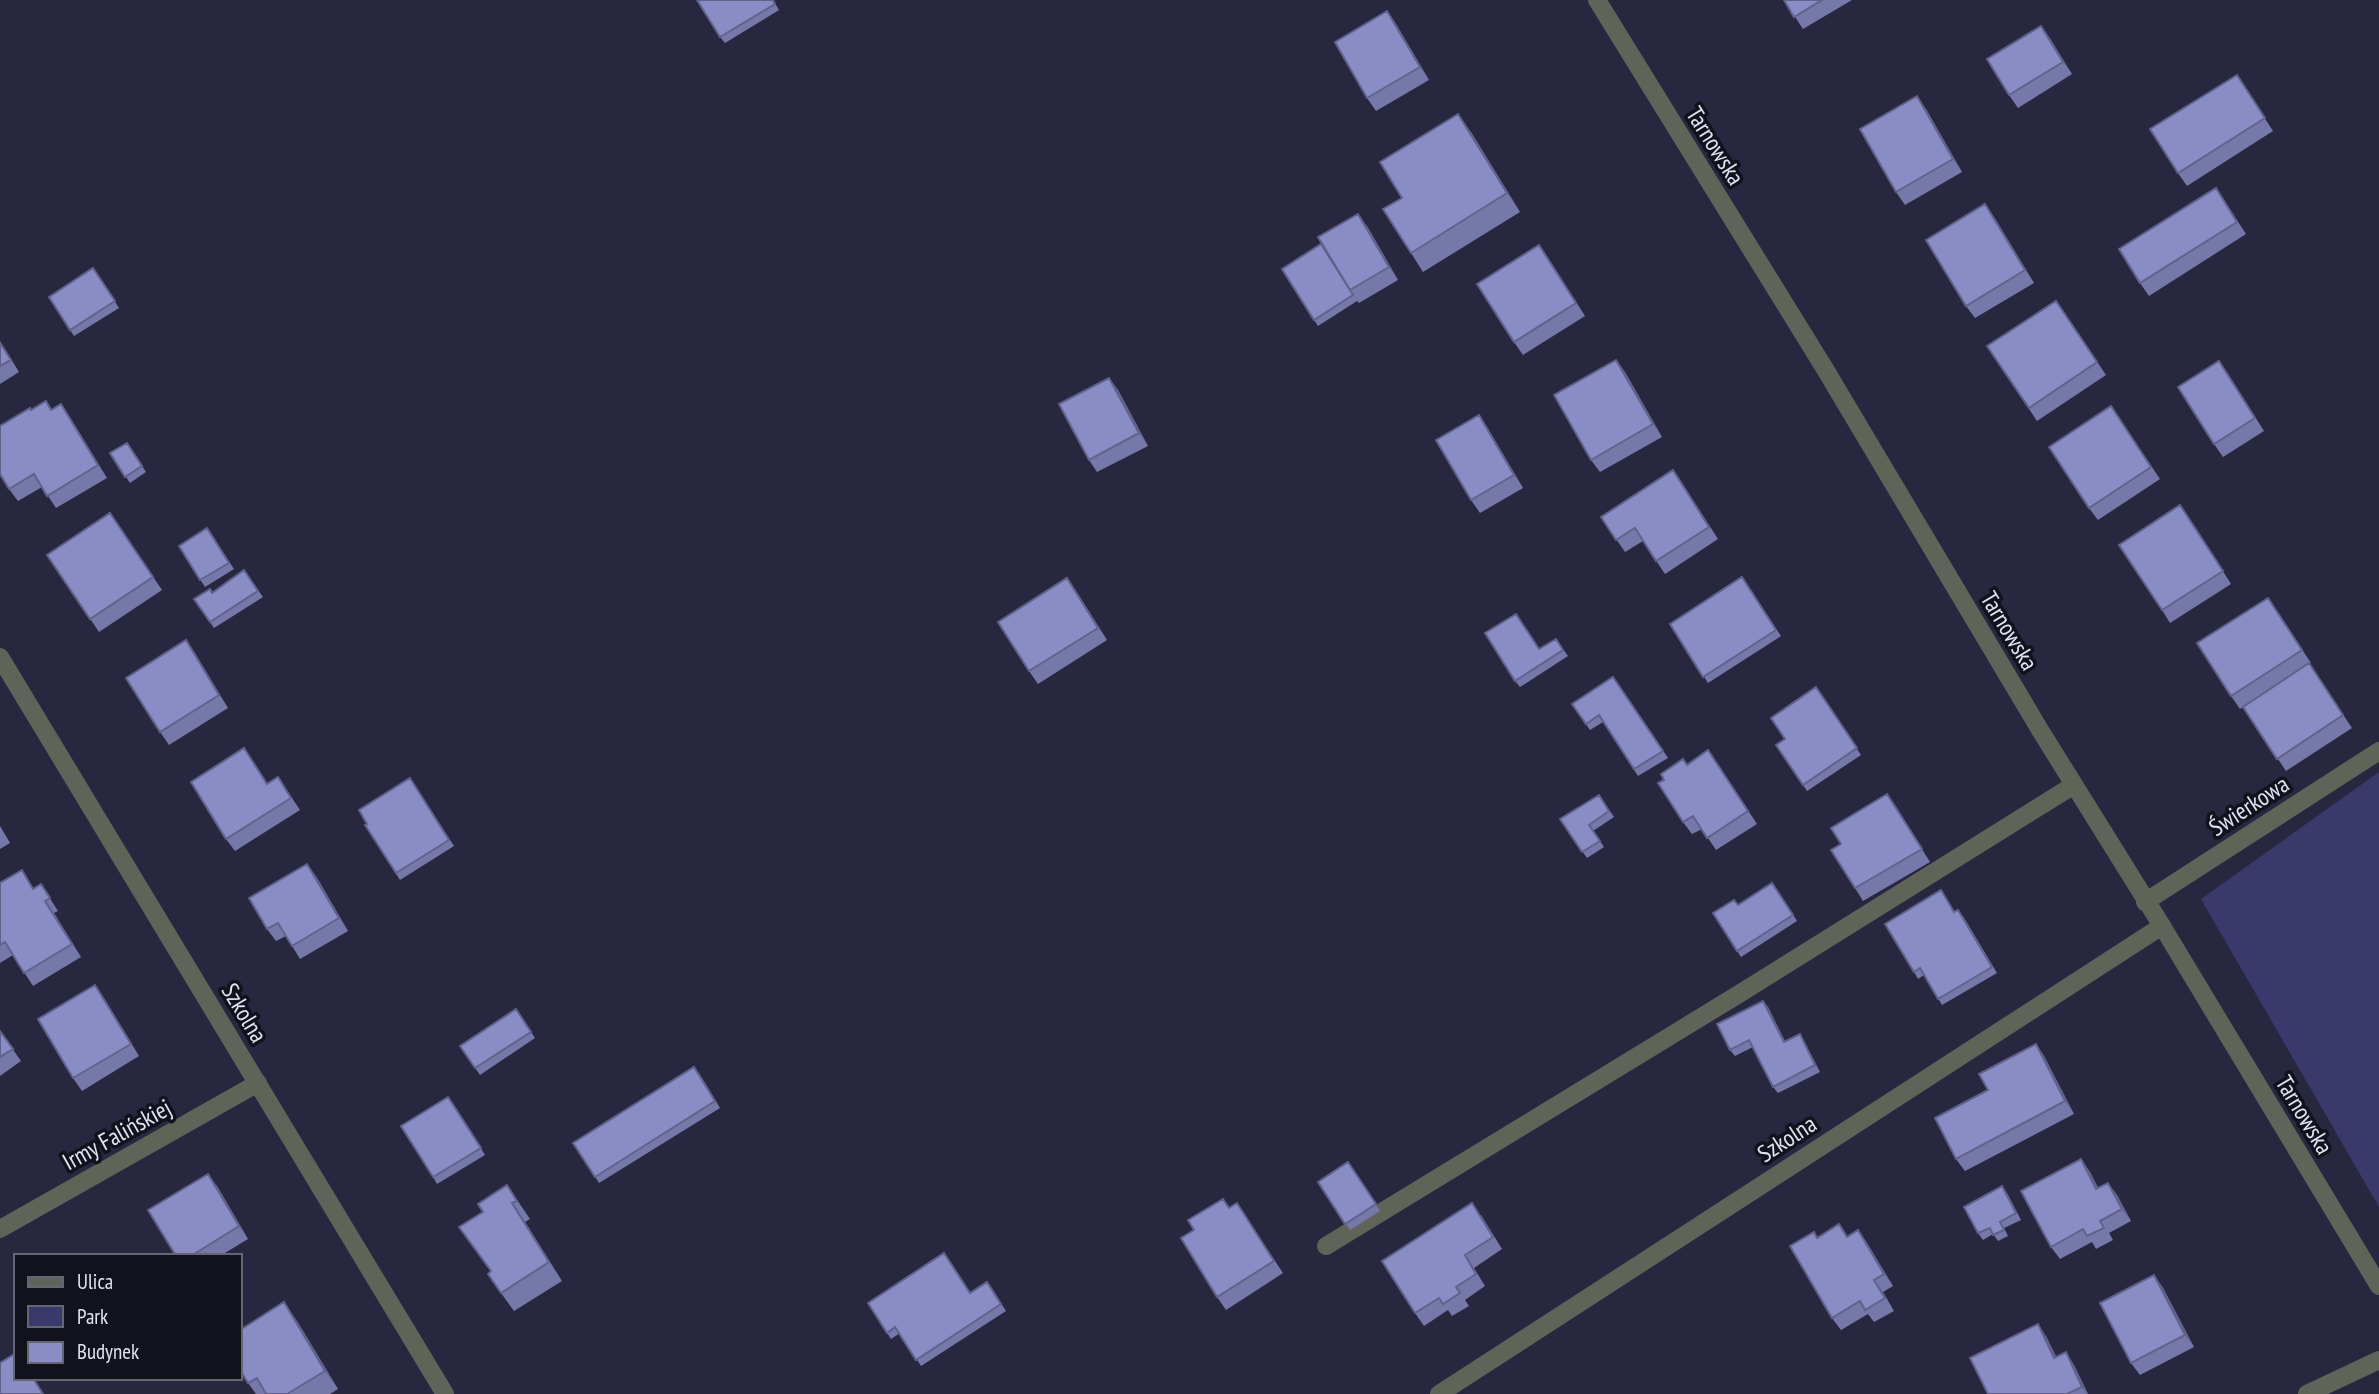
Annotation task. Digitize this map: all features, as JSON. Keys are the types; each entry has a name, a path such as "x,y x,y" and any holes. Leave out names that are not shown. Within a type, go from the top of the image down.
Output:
{"street":[{"name":"Tarnowska","path":"1597,0 1825,369 2379,1286"},
{"name":"Szkolna","path":"0,657 445,1394"},
{"name":"Świerkowa","path":"2145,902 2379,751"},
{"path":"1326,1246 1739,994 2074,785"},
{"name":"Szkolna","path":"1438,1394 2162,926"},
{"name":"Irmy Falińskiej","path":"0,1229 258,1083"},
{"path":"2306,1394 2379,1360"}],"green space":[{"path":"2379,772 2379,1207 2201,899"}],"building":[{"path":"697,0 773,0 775,4 720,37"},
{"path":"1784,0 1822,0 1794,17"},
{"path":"1387,11 1420,67 1367,98 1335,42"},
{"path":"2041,26 2063,62 2009,95 1987,59"},
{"path":"2237,75 2265,118 2178,173 2150,129"},
{"path":"1917,96 1953,159 1896,192 1860,129"},
{"path":"1458,114 1507,193 1411,253 1383,209 1402,198 1380,162"},
{"path":"2216,188 2237,222 2140,283 2119,249"},
{"path":"1985,204 2025,270 1966,306 1926,240"},
{"path":"1358,214 1389,267 1350,290 1318,237"},
{"path":"1321,244 1353,295 1314,320 1282,269"},
{"path":"1539,245 1576,303 1514,342 1477,284"},
{"path":"93,268 115,301 70,330 49,297"},
{"path":"2056,301 2097,362 2029,408 1987,346"},
{"path":"0,343 11,360 0,366"},
{"path":"1616,360 1653,424 1591,460 1554,395"},
{"path":"2219,361 2255,418 2214,444 2178,387"},
{"path":"1109,378 1139,433 1089,460 1059,404"},
{"path":"46,401 51,410 61,404 98,465 47,496 34,474 9,489 0,474 0,426"},
{"path":"2111,406 2151,467 2089,508 2049,447"},
{"path":"1479,415 1514,475 1471,500 1436,440"},
{"path":"127,443 142,466 125,477 110,453"},
{"path":"1673,470 1709,527 1656,561 1635,528 1616,540 1601,517"},
{"path":"2180,505 2223,571 2162,610 2119,545"},
{"path":"110,513 153,577 90,619 47,555"},
{"path":"207,528 229,563 200,580 179,546"},
{"path":"244,570 258,591 210,622 194,599 210,589 212,593"},
{"path":"1742,577 1776,630 1703,677 1670,624"},
{"path":"1067,578 1098,628 1029,671 998,622"},
{"path":"2268,598 2302,650 2231,696 2197,643"},
{"path":"1516,614 1539,649 1556,639 1563,650 1515,681 1485,633"},
{"path":"186,640 219,695 160,732 126,678"},
{"path":"2309,663 2343,715 2277,759 2243,707"},
{"path":"1613,677 1663,751 1634,769 1599,715 1586,724 1572,704"},
{"path":"1816,687 1857,748 1803,785 1776,745 1785,739 1771,718"},
{"path":"244,748 267,784 278,777 291,798 226,839 191,782"},
{"path":"1708,750 1748,811 1707,838 1693,816 1683,822 1658,783 1664,780 1661,774 1683,759 1687,765"},
{"path":"410,778 449,840 396,873 365,825 367,824 359,810"},
{"path":"1887,794 1922,849 1855,888 1831,850 1841,844 1831,828"},
{"path":"1599,795 1609,811 1589,825 1600,841 1582,852 1560,819"},
{"path":"307,864 339,918 292,946 278,923 267,929 249,898"},
{"path":"22,870 33,889 41,884 50,898 45,901 72,944 24,973 5,942 0,945 0,883"},
{"path":"1772,883 1793,915 1737,951 1713,913 1734,900 1738,905"},
{"path":"1941,890 1954,912 1958,910 1992,967 1938,999 1920,968 1914,972 1885,924"},
{"path":"95,985 131,1044 73,1078 38,1019"},
{"path":"1763,1001 1784,1042 1800,1034 1815,1065 1773,1087 1749,1040 1730,1050 1717,1024"},
{"path":"516,1009 531,1032 475,1068 460,1046"},
{"path":"0,1031 13,1049 0,1057"},
{"path":"2036,1044 2065,1101 1956,1159 1935,1118 1988,1090 1979,1074"},
{"path":"694,1067 715,1101 595,1177 573,1143"},
{"path":"448,1097 481,1148 433,1177 401,1126"},
{"path":"2081,1159 2096,1189 2108,1183 2122,1209 2100,1221 2104,1228 2087,1236 2083,1229 2051,1247 2021,1191"},
{"path":"1348,1162 1376,1204 1345,1224 1318,1182"},
{"path":"208,1174 239,1226 194,1254 175,1254 148,1210"},
{"path":"507,1185 517,1201 512,1203 549,1262 501,1293 488,1274 491,1271 459,1227 483,1212 478,1204"},
{"path":"2002,1186 2016,1213 2000,1222 2004,1230 1993,1235 1990,1228 1978,1233 1964,1207"},
{"path":"1223,1199 1229,1208 1237,1203 1274,1261 1217,1297 1181,1238 1194,1230 1188,1220"},
{"path":"1472,1203 1493,1237 1465,1255 1476,1274 1456,1287 1460,1293 1443,1304 1439,1298 1415,1313 1382,1261"},
{"path":"1839,1224 1847,1237 1858,1230 1884,1274 1874,1280 1885,1298 1865,1310 1860,1301 1832,1318 1790,1246 1814,1232 1817,1238"},
{"path":"944,1253 970,1293 987,1282 1001,1304 916,1360 895,1327 887,1333 868,1303"},
{"path":"2154,1275 2185,1335 2131,1363 2100,1303"},
{"path":"284,1302 325,1371 287,1394 266,1394 257,1378 248,1383 242,1373 242,1329"},
{"path":"2038,1324 2054,1358 2066,1352 2082,1387 2067,1394 1988,1394 1970,1358"},
{"path":"14,1354 14,1380 34,1380 43,1394 0,1394 0,1363"}]}
